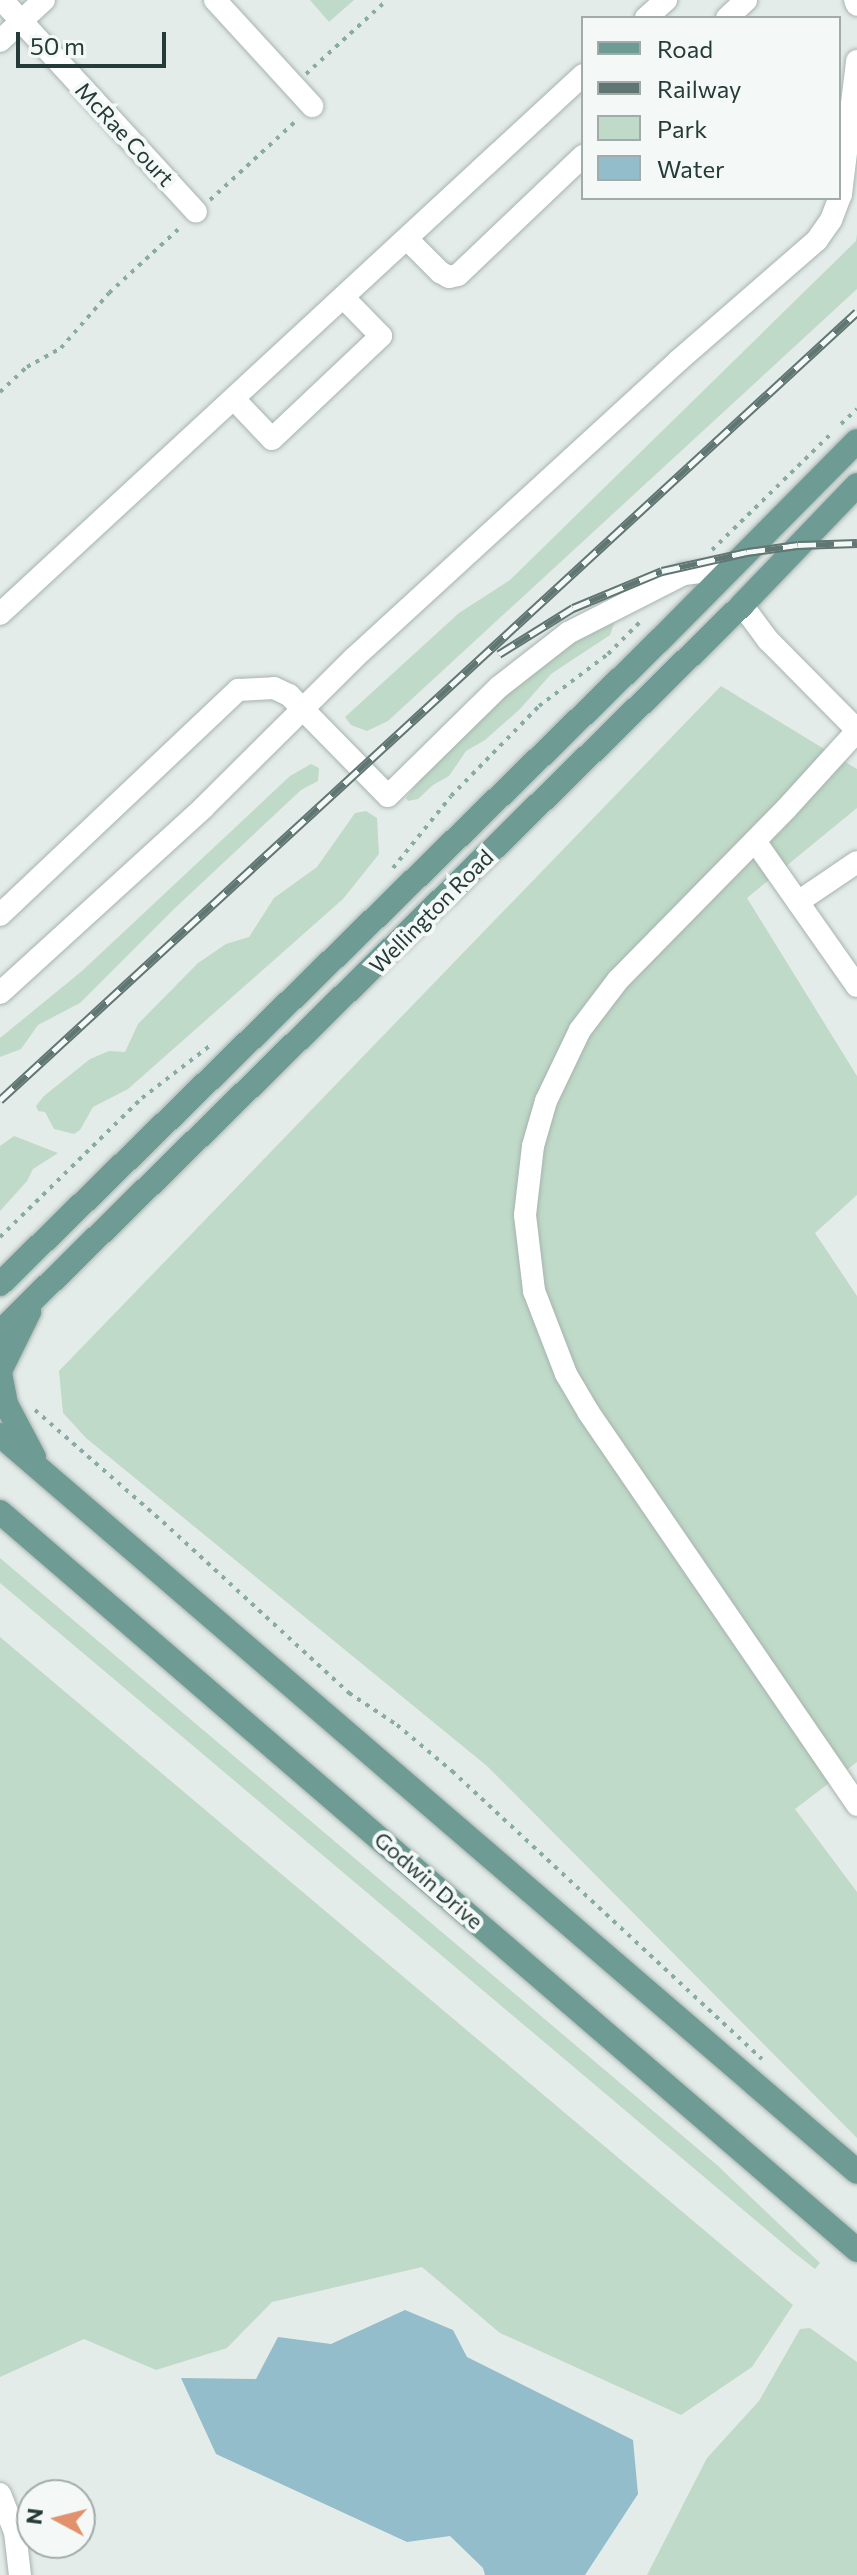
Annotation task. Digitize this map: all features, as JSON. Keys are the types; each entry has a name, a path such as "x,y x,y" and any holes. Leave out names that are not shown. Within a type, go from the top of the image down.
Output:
{"main road":[{"name":"Wellington Road","path":"3,1280 732,568 857,441"},
{"name":"Wellington Road","path":"0,1332 742,605 857,485"},
{"path":"36,1299 0,1372 6,1404 44,1473"},
{"path":"0,1435 857,2172"},
{"name":"Godwin Drive","path":"0,1512 857,2250"}],"street":[{"name":"McRae Court","path":"2,0 196,212"},
{"path":"0,41 44,0"},
{"path":"215,0 312,106"},
{"path":"648,16 666,0"},
{"path":"729,16 746,0"},
{"path":"841,194 857,61"},
{"path":"0,614 581,77"},
{"path":"407,239 440,272 449,277 458,275 581,158"},
{"path":"0,993 203,808 303,708 678,361 817,240 831,220 839,200"},
{"path":"234,399 272,439 381,336 343,297"},
{"path":"0,915 190,738 226,698 248,687 274,688 289,695 388,796 448,733 536,657 602,614 689,573 732,568"},
{"path":"742,605 768,640 857,731 755,841 618,980 580,1030 546,1101 533,1146 525,1215 527,1253 548,1333 589,1413 857,1805"},
{"path":"755,841 857,986"},
{"path":"798,902 857,862"},
{"path":"0,2494 15,2532 20,2575"}],"path":[{"path":"293,85 387,0"},
{"path":"0,392 27,367 61,348 109,293 312,106"},
{"path":"689,573 857,409"},
{"path":"389,873 451,796 539,706 608,654 649,613"},
{"path":"0,1237 142,1098 221,1037"},
{"path":"30,1406 163,1522 349,1693 397,1725 452,1771 767,2063"}],"green space":[{"path":"310,0 354,0 329,22"},
{"path":"857,234 857,289 388,721 367,731 351,725 345,717 459,613 510,580 856,241"},
{"path":"615,621 610,635 551,674 520,709 485,740 466,751 449,776 418,799 408,801 406,798 427,771 508,690 566,643"},
{"path":"721,686 857,769 857,808 747,898 857,1076 857,1195 815,1233 857,1296 857,1762 795,1809 857,1892 857,2138 487,1766 86,1438 63,1413 59,1371"},
{"path":"311,764 319,768 318,781 301,790 175,908 80,1003 38,1025 21,1049 0,1057 0,1038 82,971 290,776"},
{"path":"366,811 377,818 379,854 343,899 128,1089 93,1107 80,1130 74,1134 54,1129 45,1112 38,1111 36,1106 44,1096 90,1059 109,1051 125,1052 138,1024 198,963 226,944 249,937 274,898 317,867 355,813"},
{"path":"14,1136 58,1153 33,1169 27,1181 0,1211 0,1146"},
{"path":"0,1558 717,2165 820,2263 815,2269 0,1583"},
{"path":"0,1637 793,2305 752,2367 681,2415 500,2333 422,2267 272,2302 227,2348 156,2370 84,2339 0,2377"},
{"path":"810,2328 857,2362 857,2575 647,2575 707,2458 759,2401 800,2329"}],"water":[{"path":"405,2310 453,2330 467,2357 633,2440 638,2494 585,2575 485,2575 483,2568 450,2536 407,2542 216,2454 181,2378 256,2379 278,2337 331,2344"}],"railway":[{"path":"0,1100 857,312"},
{"path":"499,654 573,608 662,571 747,552 798,545 857,543"}]}
